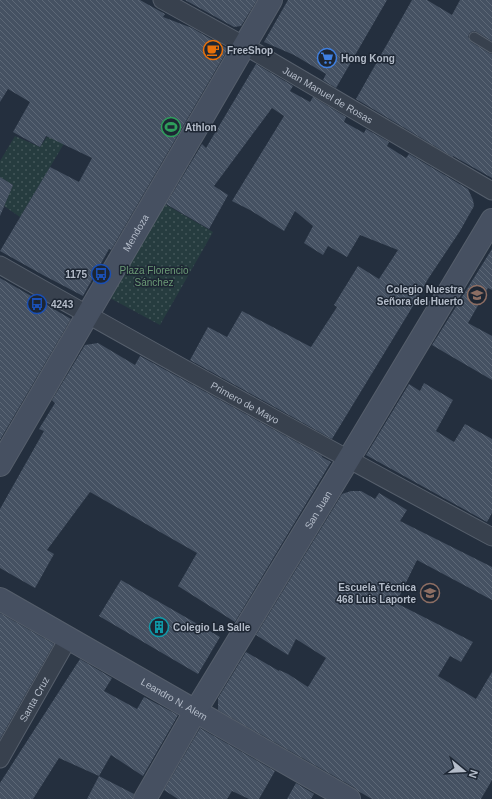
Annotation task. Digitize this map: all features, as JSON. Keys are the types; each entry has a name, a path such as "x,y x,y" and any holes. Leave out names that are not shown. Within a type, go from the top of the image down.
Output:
{"main road":[{"name":"Mendoza","path":"0,465 271,0"},
{"name":"San Juan","path":"145,799 196,710 492,220"},
{"name":"Leandro N. Alem","path":"0,599 349,799"}],"street":[{"name":"Juan Manuel de Rosas","path":"162,0 245,46 492,191"},
{"name":"Primero de Mayo","path":"0,265 348,460 492,538"},
{"name":"Santa Cruz","path":"0,759 68,639"}],"lane":[{"path":"474,37 492,48"}],"green space":[{"path":"51,131 68,137 20,217 4,206 13,185 0,177 0,161 15,136 40,147"},
{"name":"Plaza Florencio Sánchez","path":"163,203 213,232 160,325 108,297"}],"building":[{"path":"0,0 140,0 165,14 163,17 192,28 228,49 111,250 109,249 83,296 0,251 50,167 79,182 92,158 46,136 40,147 13,132 30,102 8,89 0,102"},
{"path":"185,0 257,0 241,26 234,27"},
{"path":"288,0 387,0 336,88 323,80 326,74 294,55 264,42"},
{"path":"412,0 427,0 452,15 460,0 492,0 492,41 475,31 471,32 468,37 471,42 492,54 492,178 453,157 356,99"},
{"path":"256,64 293,86 290,91 310,102 313,97 346,117 344,122 364,133 366,129 389,142 387,146 406,158 409,154 468,189 473,200 474,206 460,231 428,279 332,439 190,360 208,327 227,337 242,311 311,347 337,307 334,305 358,266 379,279 398,250 360,235 347,257 328,246 323,255 304,243 313,226 295,211 284,231 232,201 284,116 272,108 214,186 228,195 209,229 166,204 202,144 206,148"},
{"path":"0,177 13,185 0,216"},
{"name":"Colegio Nuestra Señora del Huerto","path":"492,249 492,290 488,288 468,323 492,336 492,380 432,345"},
{"path":"0,278 71,319 0,440"},
{"path":"98,343 135,365 140,356 331,462 235,622 178,586 197,553 90,492 47,550 54,554 35,588 0,568 0,509 44,431 39,429 55,403 52,400 85,345"},
{"path":"424,383 453,400 436,431 454,442 465,424 492,439 492,513 487,522 366,455 409,384 420,391"},
{"path":"351,491 361,491 375,499 379,493 407,510 400,521 492,567 492,600 417,560 396,603 473,642 461,662 450,656 438,676 476,699 492,672 492,780 481,799 372,799 218,710 218,698 246,652 279,671 288,674 308,687 326,658 296,639 288,655 256,635 342,494"},
{"name":"Colegio La Salle","path":"121,580 220,637 198,674 99,616"},
{"path":"0,613 54,644 0,739"},
{"path":"80,659 112,678 104,691 137,709 144,697 178,715 173,724 143,776 111,755 99,776 59,758 33,799 0,799 0,783"},
{"path":"200,728 275,771 259,799 249,799 232,791 227,799 178,799 164,790"},
{"path":"99,776 134,794 133,799 87,799"},
{"path":"296,783 314,794 311,799 287,799"}],"place":[{"name":"FreeShop","path":"213,50"},
{"name":"Hong Kong","path":"327,58"},
{"name":"Athlon","path":"171,127"},
{"name":"1175","path":"101,274"},
{"name":"Colegio Nuestra Señora del Huerto","path":"477,295"},
{"name":"4243","path":"37,304"},
{"name":"Escuela Técnica 468 Luis Laporte","path":"430,593"},
{"name":"Colegio La Salle","path":"159,627"}]}
